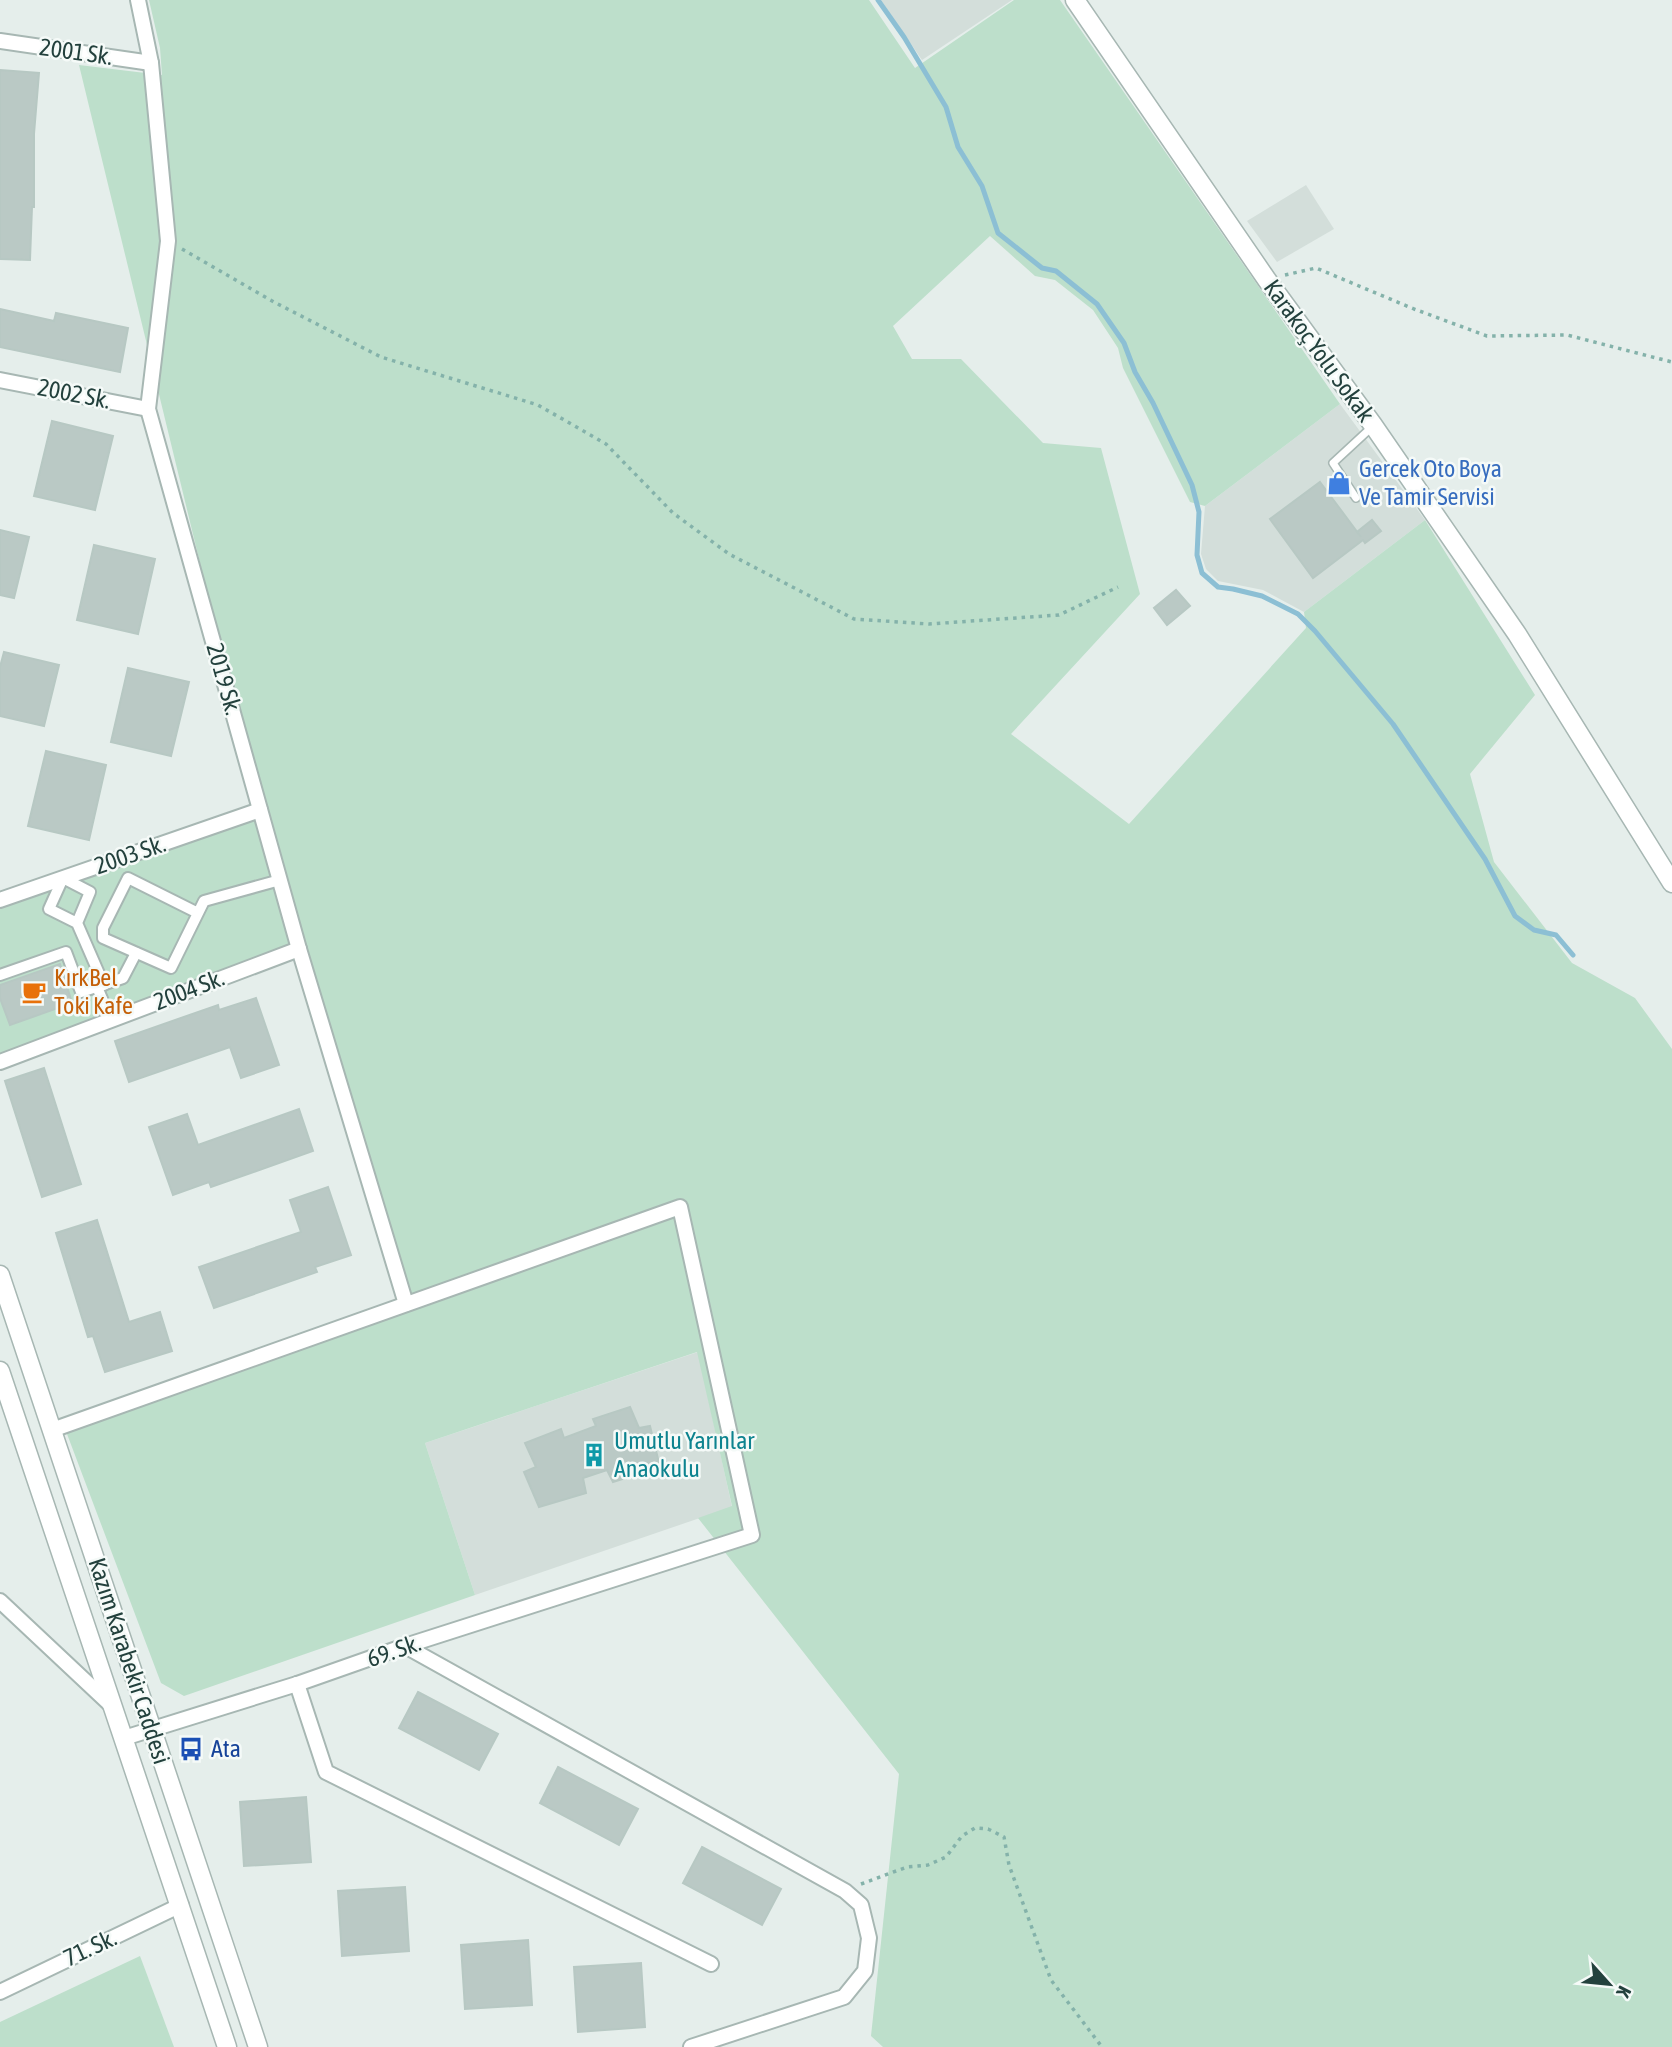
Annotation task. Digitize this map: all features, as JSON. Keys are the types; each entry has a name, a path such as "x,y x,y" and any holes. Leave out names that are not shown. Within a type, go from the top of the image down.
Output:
{"street":[{"path":"138,0 151,63 169,241 148,409"},
{"name":"Karakoç Yolu Sokak","path":"1075,0 1267,280 1373,425 1517,634 1672,883"},
{"name":"2001 Sk.","path":"0,41 151,63"},
{"name":"2002 Sk.","path":"0,380 148,409"},
{"name":"2019 Sk.","path":"148,409 299,948 406,1304"},
{"name":"2003 Sk.","path":"0,900 260,810"},
{"path":"77,923 49,909 63,878 90,892 77,923 111,1020"},
{"path":"198,913 128,878 103,928 103,938 171,968 204,901 280,880"},
{"name":"2004 Sk.","path":"0,1062 299,948"},
{"path":"0,975 65,952 82,992 123,978 136,953"},
{"name":"69. Sk.","path":"124,1738 752,1535 680,1207 406,1304"},
{"name":"Kazım Karabekir Caddesi","path":"0,1275 258,2047"},
{"path":"52,1430 406,1304"},
{"name":"Kazım Karabekir Caddesi","path":"0,1371 227,2047"},
{"path":"0,1601 114,1708"},
{"path":"405,1646 845,1891 860,1905 869,1938 865,1971 844,1997 691,2047"},
{"path":"297,1684 326,1772 711,1964"},
{"name":"71. Sk.","path":"0,1992 181,1905"}],"lane":[{"path":"1356,498 1333,464 1373,425"}],"path":[{"path":"169,241 274,302 381,357 538,405 606,444 673,513 729,554 854,619 929,624 1059,615 1118,587"},
{"path":"1267,280 1316,268 1487,336 1567,335 1672,362"},
{"path":"845,1891 907,1867 928,1865 946,1857 962,1836 975,1828 988,1829 1004,1837 1009,1865 1051,1980 1102,2047"}],"shaded area":[{"path":"881,0 1012,0 922,60"},
{"path":"1306,185 1334,229 1277,262 1247,221"},
{"path":"1340,404 1425,520 1304,612 1263,590 1218,581 1206,569 1201,554 1205,506"},
{"path":"698,1352 732,1507 475,1595 425,1443"}],"green space":[{"path":"149,0 869,0 915,68 1014,0 1060,0 1340,404 1205,506 1190,502 1123,368 1118,348 1093,310 1055,280 1035,276 990,236 893,326 912,359 961,359 1043,443 1101,448 1140,594 1011,734 1129,824 1306,628 1304,612 1425,520 1535,695 1470,774 1494,862 1572,963 1635,998 1672,1049 1672,2047 883,2047 871,2036 899,1774 698,1518 732,1506 697,1352 425,1443 475,1595 184,1696 161,1683 64,1426 406,1304 299,949 0,1062 0,891 260,810 79,65 162,75 160,48"},
{"path":"140,1956 174,2047 0,2047 0,2022"}],"building":[{"path":"0,70 39,73 30,260 0,259"},
{"path":"0,309 54,321 56,313 128,328 120,372 0,347"},
{"path":"52,421 113,436 95,510 34,496"},
{"path":"1320,482 1357,532 1372,520 1381,531 1365,543 1363,540 1313,578 1270,519"},
{"path":"0,530 29,537 14,598 0,595"},
{"path":"94,545 155,559 138,634 77,620"},
{"path":"1176,590 1190,606 1167,625 1154,608"},
{"path":"4,652 59,665 44,726 0,716 0,667"},
{"path":"128,668 189,682 171,756 111,742"},
{"path":"46,751 106,765 89,840 28,826"},
{"name":"KırkBel Toki Kafe","path":"60,964 72,1003 10,1025 0,998 0,985"},
{"path":"256,998 279,1065 241,1078 230,1047 129,1082 115,1041 218,1005 219,1010"},
{"path":"44,1068 81,1184 42,1197 5,1081"},
{"path":"299,1109 313,1151 211,1187 209,1182 173,1195 149,1127 187,1114 198,1145"},
{"path":"328,1187 351,1255 315,1267 317,1272 214,1308 199,1267 301,1232 290,1200"},
{"path":"97,1220 129,1322 160,1312 172,1351 105,1372 93,1336 88,1337 56,1233"},
{"name":"Umutlu Yarınlar Anaokulu","path":"630,1407 639,1428 650,1426 660,1467 613,1482 607,1470 583,1478 586,1493 539,1507 524,1472 536,1467 525,1443 561,1429 564,1438 596,1426 593,1419"},
{"path":"418,1692 498,1734 479,1770 399,1728"},
{"path":"558,1767 638,1809 619,1845 540,1803"},
{"path":"306,1797 311,1862 244,1866 240,1802"},
{"path":"702,1847 781,1889 762,1925 683,1883"},
{"path":"405,1887 409,1951 342,1956 338,1891"},
{"path":"528,1940 532,2005 465,2009 461,1945"},
{"path":"641,1963 645,2027 578,2032 574,1967"}],"waterway":[{"path":"878,0 946,107 958,147 982,186 998,233 1042,268 1056,271 1097,304 1124,343 1135,372 1153,403 1192,485 1199,512 1197,555 1202,573 1218,587 1262,596 1298,614 1315,631 1393,724 1485,859 1515,916 1534,930 1556,935 1573,955"}],"place":[{"name":"Gercek Oto Boya Ve Tamir Servisi","path":"1339,483"},
{"name":"KırkBel Toki Kafe","path":"34,992"},
{"name":"Umutlu Yarınlar Anaokulu","path":"594,1455"},
{"name":"Ata","path":"191,1749"}]}
